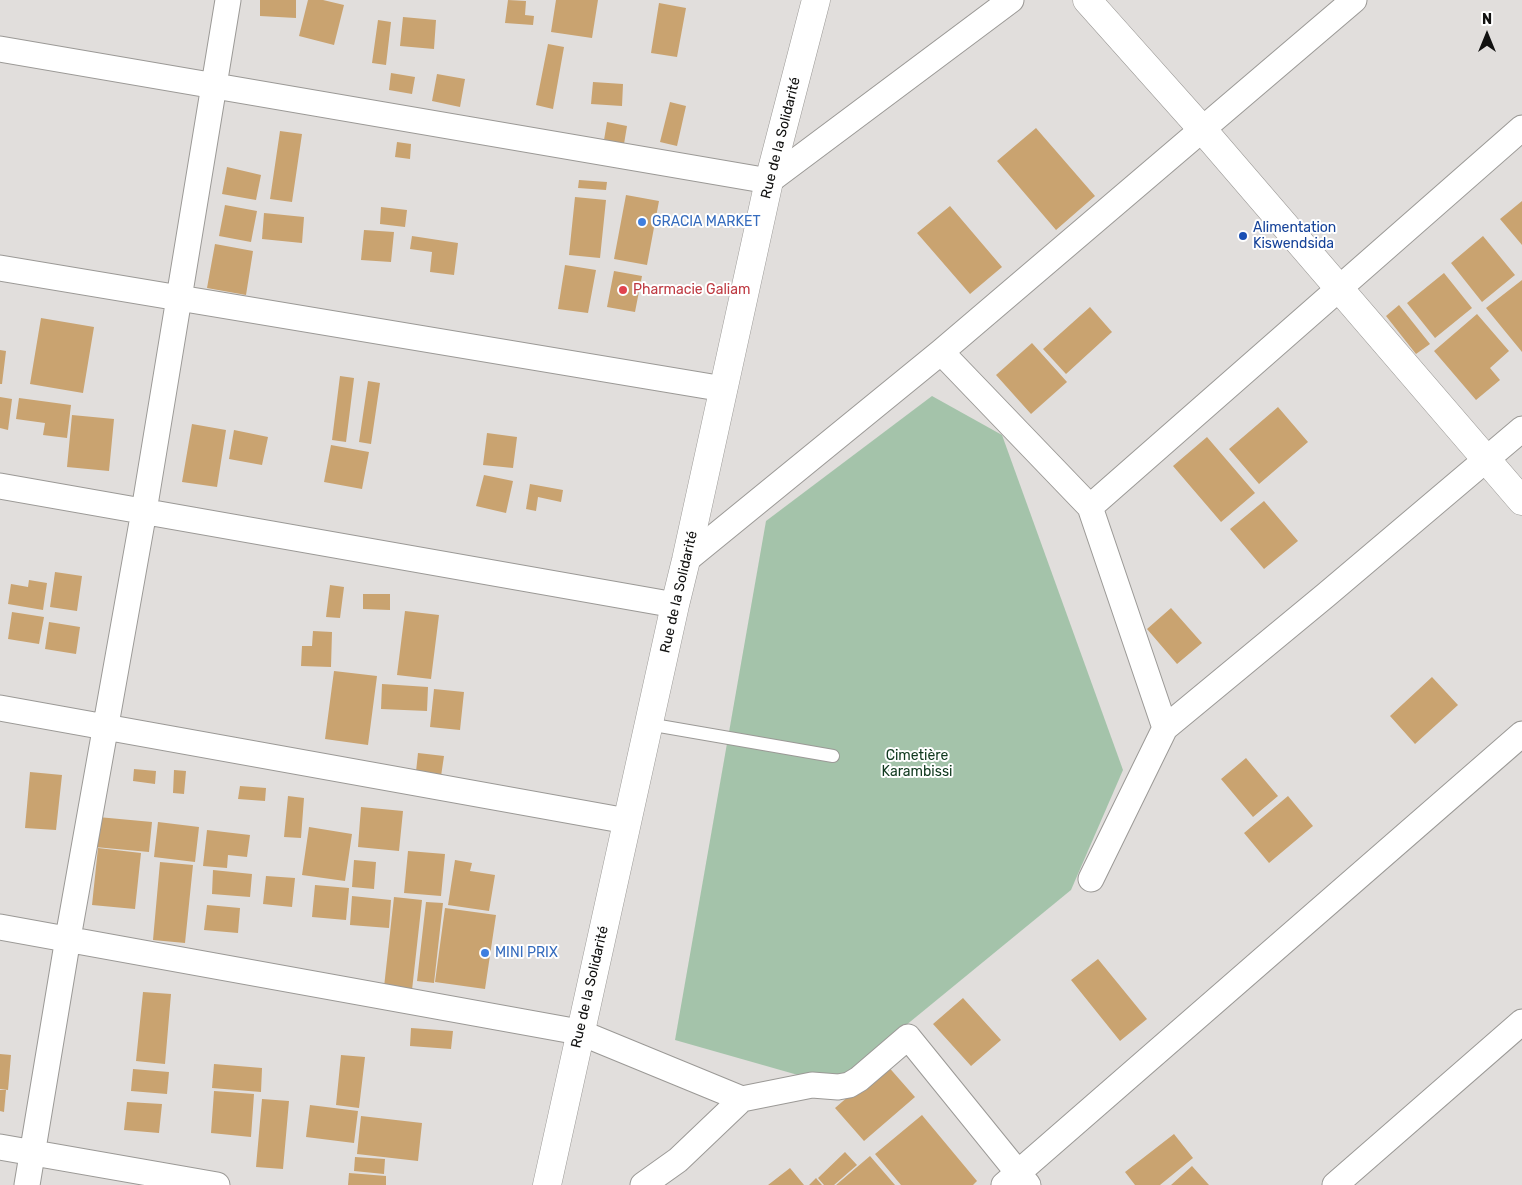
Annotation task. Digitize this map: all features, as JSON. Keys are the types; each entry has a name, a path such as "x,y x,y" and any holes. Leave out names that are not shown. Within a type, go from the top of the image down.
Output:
{"street":[{"path":"28,1185 68,938 144,511 228,0"},
{"name":"Rue de la Solidarité","path":"546,1185 769,181 816,0"},
{"path":"0,49 769,181 1011,0"},
{"path":"1087,0 1202,129 1338,290 1522,501"},
{"path":"686,560 941,352 1354,0"},
{"path":"1090,507 1522,128"},
{"path":"0,268 724,389"},
{"path":"941,352 1090,507 1164,728"},
{"path":"1090,879 1164,728 1522,428"},
{"path":"0,486 675,605"},
{"path":"0,708 627,821"},
{"path":"643,1185 678,1160 742,1099 812,1085 838,1087 849,1085 908,1037 1017,1181 1522,734"},
{"path":"0,927 579,1032 742,1099"},
{"path":"1335,1185 1522,1022"},
{"path":"0,1147 217,1185"}],"lane":[{"path":"648,724 833,756"}],"green space":[{"name":"Cimetière Karambissi","path":"932,396 1002,435 1123,770 1071,890 833,1085 675,1040 766,521"}],"building":[{"path":"260,0 296,0 296,18 260,16"},
{"path":"308,0 323,0 344,5 334,45 299,36"},
{"path":"508,0 526,1 525,15 534,16 533,25 505,23"},
{"path":"556,0 598,0 592,38 551,32"},
{"path":"659,3 686,8 677,57 651,53"},
{"path":"403,17 436,20 434,49 400,46"},
{"path":"378,20 391,22 386,65 372,63"},
{"path":"548,44 564,47 553,109 536,105"},
{"path":"391,73 415,77 412,94 389,90"},
{"path":"437,74 465,79 460,107 432,101"},
{"path":"593,82 623,84 622,106 591,104"},
{"path":"670,102 686,106 677,146 660,142"},
{"path":"607,122 627,126 624,144 604,140"},
{"path":"1036,128 1095,196 1056,230 997,161"},
{"path":"280,131 302,134 292,202 270,199"},
{"path":"397,142 411,144 410,159 395,157"},
{"path":"227,167 261,175 256,200 222,194"},
{"path":"579,180 607,182 606,190 578,188"},
{"path":"626,195 659,201 647,265 614,259"},
{"path":"575,197 606,200 600,258 569,255"},
{"path":"1522,201 1522,245 1500,219"},
{"path":"225,205 257,211 251,242 219,236"},
{"path":"950,206 1002,267 970,294 917,233"},
{"path":"381,207 407,210 405,227 380,224"},
{"path":"264,213 304,217 302,243 262,239"},
{"path":"364,230 394,232 391,262 361,260"},
{"path":"412,236 458,243 454,275 430,272 432,252 410,249"},
{"path":"1483,236 1515,275 1482,302 1451,263"},
{"path":"215,244 253,251 246,295 207,288"},
{"path":"565,265 596,270 588,313 558,309"},
{"path":"614,271 642,276 635,312 607,307"},
{"path":"1444,273 1472,308 1435,338 1407,303"},
{"path":"1522,280 1522,352 1486,308"},
{"path":"1399,305 1430,344 1416,354 1386,316"},
{"path":"1090,307 1112,332 1066,374 1043,349"},
{"path":"1477,314 1509,351 1490,368 1500,380 1476,400 1434,351"},
{"path":"41,318 94,327 83,393 30,384"},
{"path":"1032,343 1067,382 1031,414 996,375"},
{"path":"0,350 6,351 2,384 0,384"},
{"path":"340,376 354,378 346,442 332,440"},
{"path":"368,381 380,383 371,444 359,442"},
{"path":"0,397 12,399 8,430 0,428"},
{"path":"19,398 71,405 67,438 43,435 45,423 16,419"},
{"path":"1278,407 1308,442 1259,484 1229,449"},
{"path":"72,415 114,419 109,471 67,467"},
{"path":"192,424 226,430 217,487 182,482"},
{"path":"234,430 268,437 262,465 229,459"},
{"path":"487,433 517,437 513,468 483,465"},
{"path":"1207,437 1255,493 1221,522 1173,466"},
{"path":"331,445 369,452 362,489 324,482"},
{"path":"484,475 513,481 506,513 476,506"},
{"path":"530,484 563,490 561,502 538,497 536,511 526,509"},
{"path":"1264,501 1298,541 1264,569 1230,529"},
{"path":"55,572 82,576 77,611 50,607"},
{"path":"29,580 47,583 43,610 8,604 11,584 28,587"},
{"path":"330,585 344,587 340,618 326,617"},
{"path":"363,594 390,594 390,610 363,609"},
{"path":"1171,608 1202,643 1177,664 1147,629"},
{"path":"405,611 439,615 431,679 397,675"},
{"path":"12,612 44,617 39,644 8,639"},
{"path":"49,622 80,627 76,654 45,649"},
{"path":"313,631 332,632 331,667 301,666 302,646 312,646"},
{"path":"334,671 377,676 368,745 325,739"},
{"path":"1432,677 1458,705 1415,744 1390,716"},
{"path":"382,684 428,687 427,711 381,709"},
{"path":"434,689 464,692 460,730 430,727"},
{"path":"418,753 444,756 440,783 415,781"},
{"path":"1246,758 1278,796 1253,817 1221,779"},
{"path":"134,769 156,771 155,784 133,781"},
{"path":"174,770 186,771 184,794 173,793"},
{"path":"30,772 62,775 56,830 25,828"},
{"path":"240,786 266,788 265,801 238,799"},
{"path":"288,796 304,798 301,838 284,837"},
{"path":"1288,796 1313,826 1269,863 1244,833"},
{"path":"361,807 403,811 399,851 358,847"},
{"path":"98,817 152,822 149,852 95,847"},
{"path":"158,822 199,827 195,862 154,857"},
{"path":"309,827 352,834 345,881 302,875"},
{"path":"207,830 250,835 247,857 228,855 227,868 203,866"},
{"path":"98,848 141,853 135,909 92,905"},
{"path":"408,851 445,854 441,896 404,893"},
{"path":"354,860 376,862 374,889 352,887"},
{"path":"455,860 472,863 470,871 495,875 489,911 448,905"},
{"path":"160,862 193,865 185,943 153,940"},
{"path":"213,870 252,874 250,897 212,894"},
{"path":"266,876 295,878 292,907 263,904"},
{"path":"315,885 349,888 346,920 312,917"},
{"path":"352,896 391,900 389,928 350,925"},
{"path":"394,897 422,900 412,990 384,987"},
{"path":"426,902 443,903 434,983 417,981"},
{"path":"207,905 240,908 238,933 204,930"},
{"path":"445,908 496,915 485,989 435,982"},
{"path":"1098,959 1147,1019 1120,1041 1071,980"},
{"path":"143,992 171,994 165,1064 136,1061"},
{"path":"963,998 1001,1040 971,1066 933,1024"},
{"path":"411,1028 453,1031 451,1049 410,1046"},
{"path":"0,1054 11,1055 8,1090 0,1089"},
{"path":"341,1055 365,1057 359,1108 336,1105"},
{"path":"214,1064 262,1068 261,1092 212,1088"},
{"path":"886,1064 915,1097 864,1141 835,1108"},
{"path":"133,1069 169,1072 167,1094 131,1091"},
{"path":"0,1090 6,1090 4,1112 0,1111"},
{"path":"214,1091 254,1094 251,1137 211,1133"},
{"path":"262,1099 289,1101 283,1169 256,1167"},
{"path":"127,1102 162,1104 159,1133 124,1130"},
{"path":"310,1105 358,1111 354,1143 306,1137"},
{"path":"922,1115 977,1181 973,1185 901,1185 875,1154"},
{"path":"361,1116 422,1123 418,1161 357,1154"},
{"path":"1174,1134 1193,1158 1160,1185 1135,1185 1125,1172"},
{"path":"845,1152 857,1165 834,1185 824,1185 818,1178"},
{"path":"870,1156 895,1185 836,1185"},
{"path":"355,1157 385,1159 384,1174 354,1171"},
{"path":"1192,1166 1209,1185 1171,1185"},
{"path":"790,1168 804,1185 768,1185"},
{"path":"349,1173 386,1176 386,1185 348,1185"},
{"path":"816,1178 822,1185 809,1185"}],"place":[{"name":"GRACIA MARKET","path":"642,222"},
{"name":"Alimentation Kiswendsida","path":"1243,236"},
{"name":"Pharmacie Galiam","path":"623,290"},
{"name":"MINI PRIX","path":"485,953"}]}
